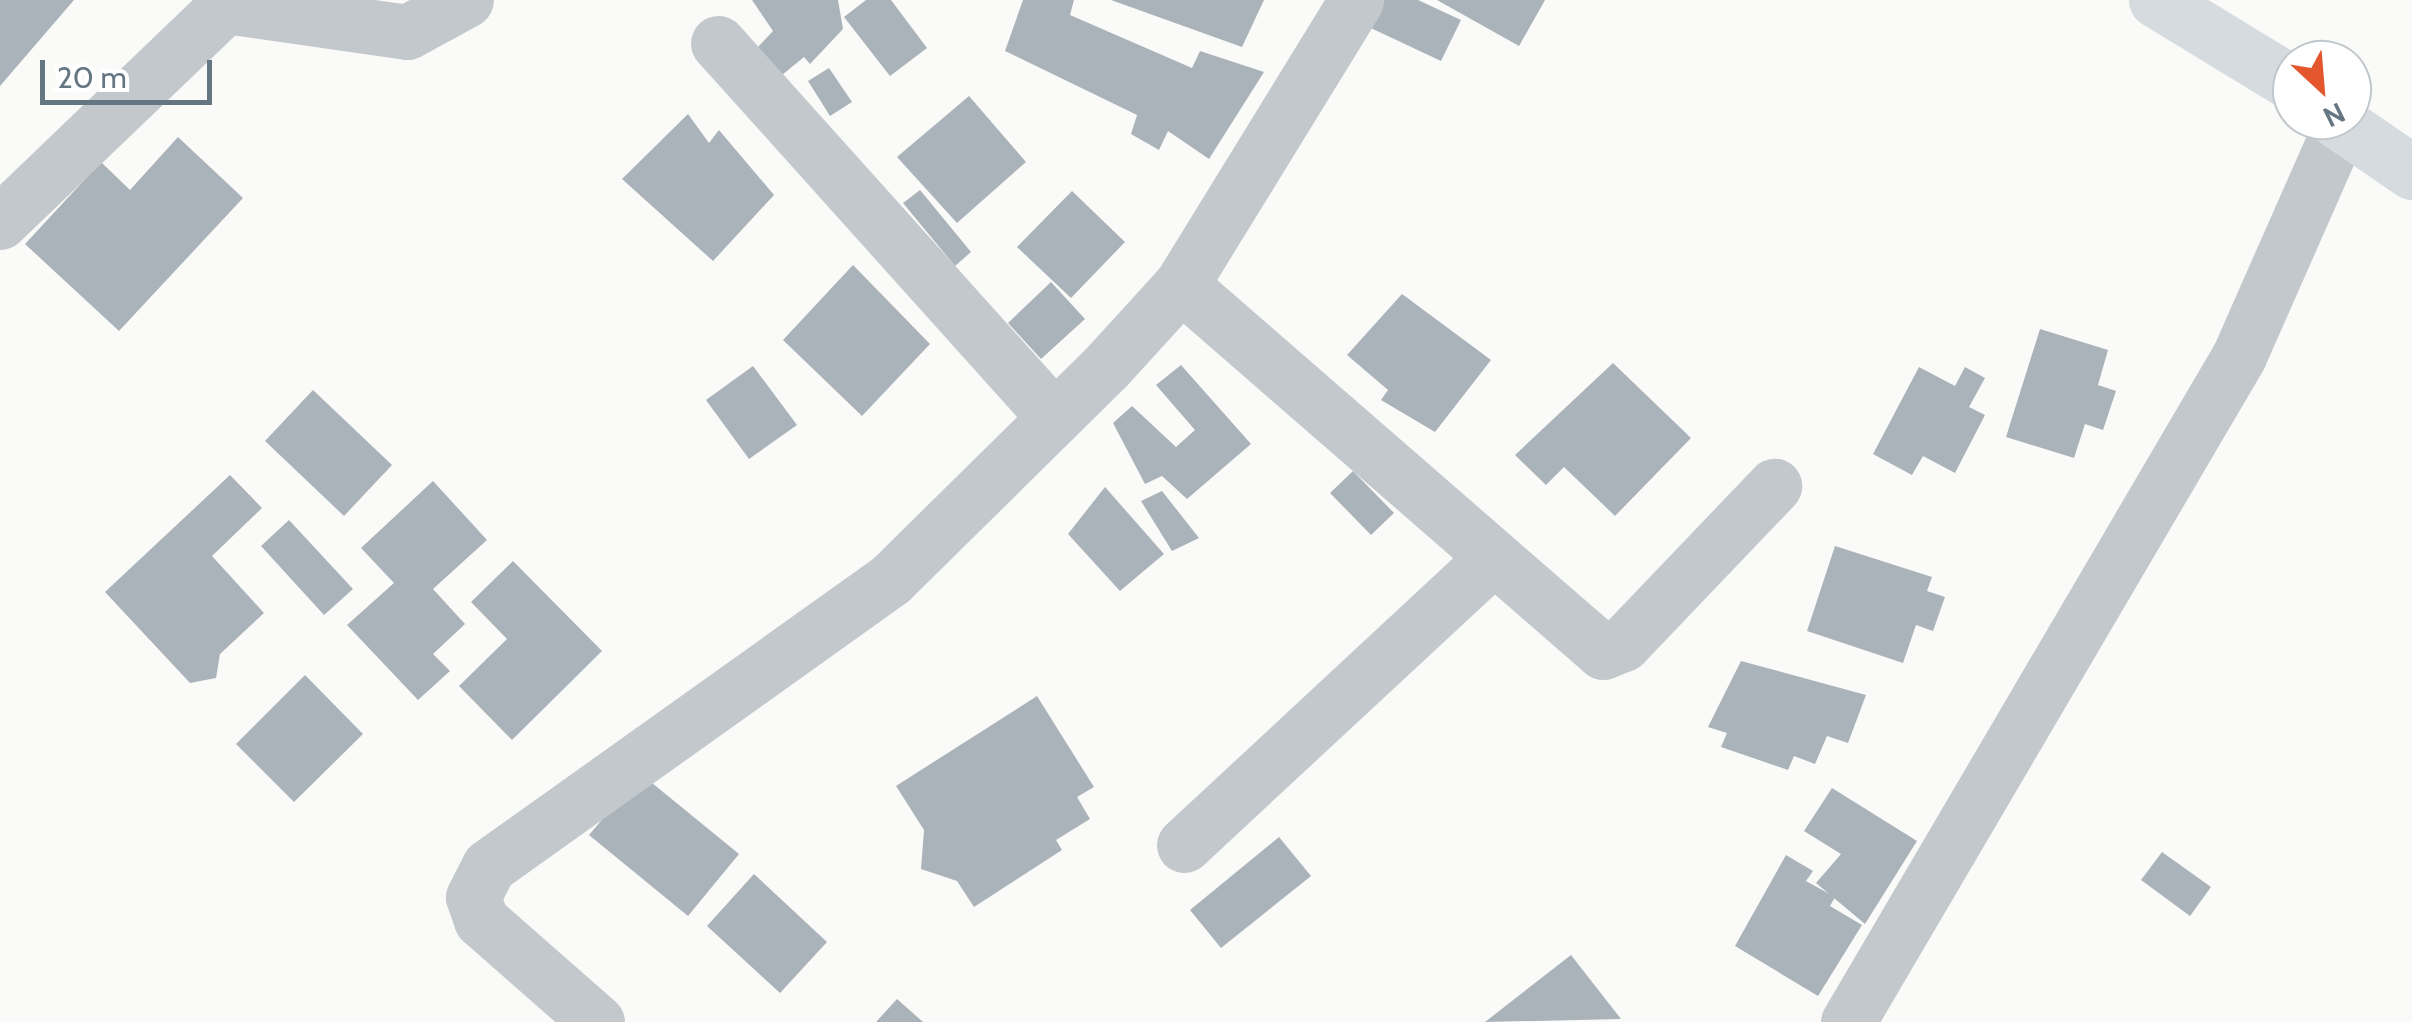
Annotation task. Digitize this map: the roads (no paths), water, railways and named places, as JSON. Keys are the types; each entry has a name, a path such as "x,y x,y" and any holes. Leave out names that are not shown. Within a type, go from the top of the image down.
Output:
{"main road":[{"path":"2156,0 2272,71"},
{"path":"2365,140 2412,172"}],"street":[{"path":"0,222 221,3 408,32 466,0"},
{"path":"597,1022 481,920 473,897 488,866 890,580 1181,285 1356,0"},
{"path":"718,42 1053,416"},
{"path":"1848,1022 2239,356 2279,282 2331,140"},
{"path":"1181,285 1603,652 1624,644 1774,486"},
{"path":"1184,844 1493,558"}]}
